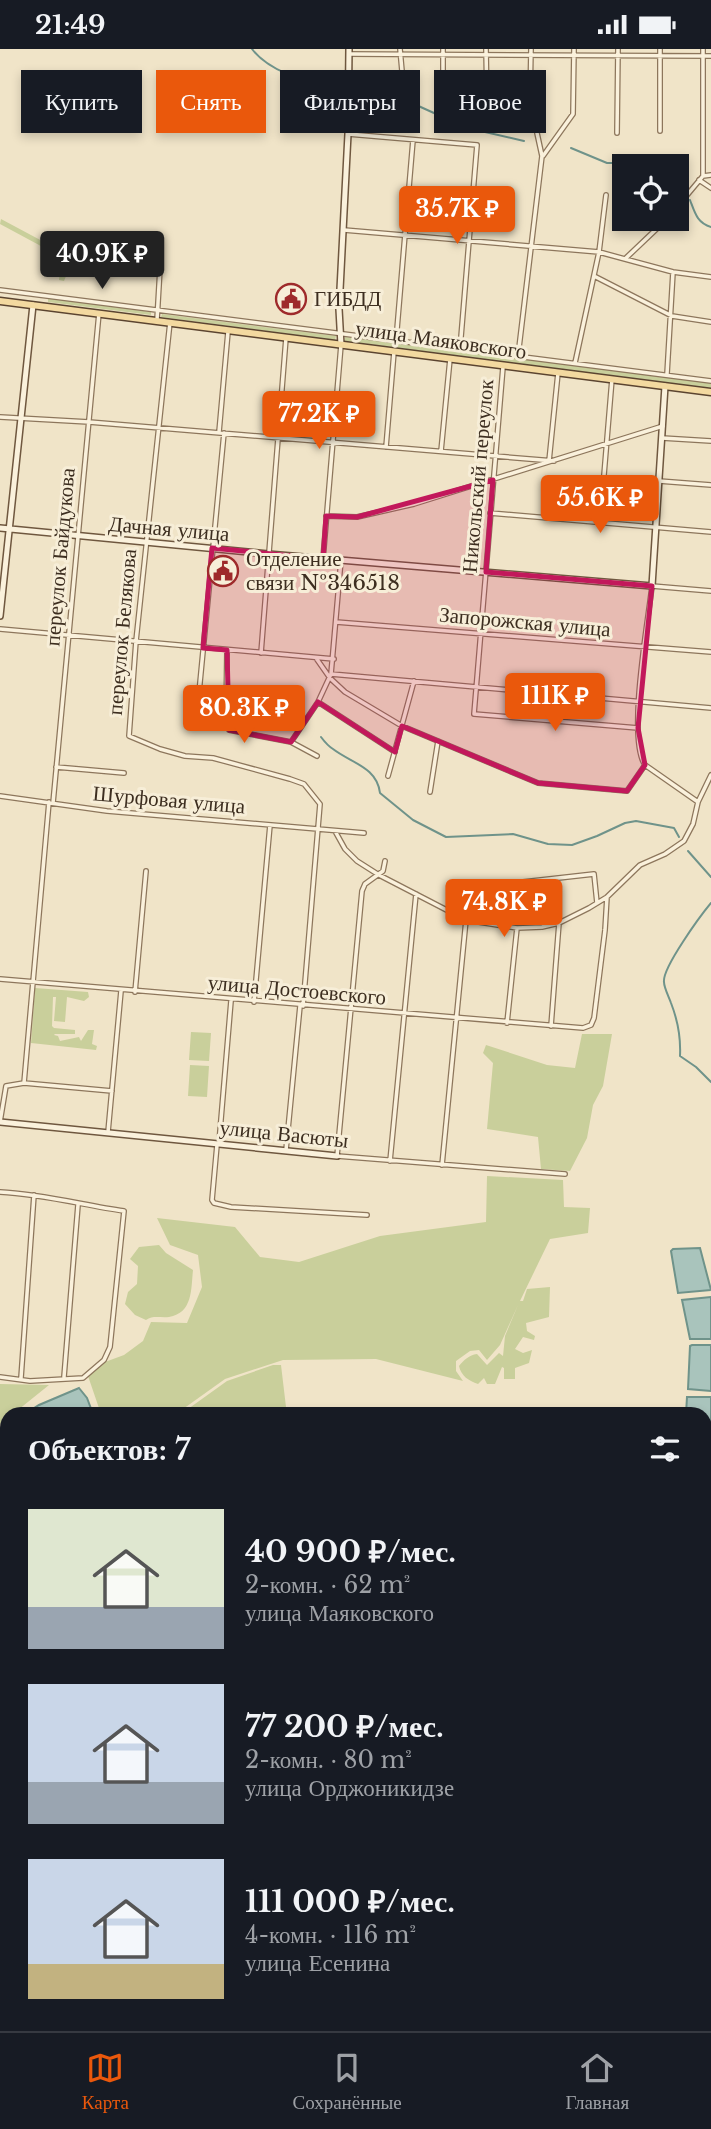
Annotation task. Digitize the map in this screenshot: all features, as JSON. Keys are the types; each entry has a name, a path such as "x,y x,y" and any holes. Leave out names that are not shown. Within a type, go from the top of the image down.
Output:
{"main road":[{"name":"улица Маяковского","path":"0,301 711,392"}],"street":[{"path":"486,49 486,70"},
{"path":"531,49 530,101 542,156"},
{"path":"542,156 573,114 574,49"},
{"path":"618,49 618,133"},
{"path":"660,49 660,131"},
{"path":"703,49 701,178 711,188"},
{"path":"323,559 341,345 339,334 349,52 711,56"},
{"path":"400,52 402,70"},
{"path":"443,52 443,70"},
{"path":"348,134 477,145 460,349"},
{"path":"396,341 413,140"},
{"name":"Никольский переулок","path":"518,356 542,156"},
{"path":"689,192 701,178 711,175"},
{"path":"575,363 599,252 607,195"},
{"path":"344,230 599,252 673,272 711,277"},
{"path":"626,258 654,231"},
{"path":"157,320 161,251"},
{"path":"667,375 673,272"},
{"path":"594,276 672,316 711,322"},
{"name":"улица Маяковского","path":"0,291 711,381"},
{"path":"0,616 33,305"},
{"name":"переулок Байдукова","path":"24,1083 99,313"},
{"name":"переулок Белякова","path":"170,322 136,642 129,736 160,750 184,756 213,758 304,784 320,804 319,829"},
{"path":"196,724 228,330"},
{"path":"261,653 286,338"},
{"path":"386,447 394,352"},
{"path":"441,452 450,359"},
{"name":"Никольский переулок","path":"503,366 474,713 638,728"},
{"path":"551,461 558,373"},
{"path":"600,523 612,379"},
{"path":"665,386 652,586 638,728 640,757 645,765 698,802"},
{"path":"0,417 89,422 551,461"},
{"path":"326,516 357,517 414,504 663,426"},
{"path":"662,437 711,441"},
{"path":"659,481 711,485"},
{"path":"490,513 711,532"},
{"name":"Дачная улица","path":"0,528 323,559 711,591"},
{"path":"290,742 318,702 331,676 341,560"},
{"name":"Запорожская улица","path":"336,622 711,652"},
{"path":"0,629 334,659"},
{"path":"227,650 226,717 229,730 290,742 317,756"},
{"path":"316,658 345,692 402,726 545,785 627,791 645,765"},
{"path":"331,676 711,708"},
{"path":"388,776 414,681"},
{"path":"318,702 395,752"},
{"path":"430,792 438,741"},
{"path":"56,768 124,773"},
{"path":"335,831 345,849 357,861 466,920 517,928 559,923 607,897 640,865 665,854 684,841 694,824 698,802 711,775"},
{"name":"Шурфовая улица","path":"0,796 107,811 364,833"},
{"path":"254,1002 270,825"},
{"path":"286,1150 319,829"},
{"path":"337,1156 362,891 365,884 383,871 385,861"},
{"path":"135,992 146,871"},
{"path":"514,883 594,874 597,903"},
{"path":"390,1161 416,894"},
{"name":"улица Достоевского","path":"0,979 583,1028 591,1025 594,1018 607,897"},
{"path":"442,1165 466,920"},
{"path":"551,1027 559,923"},
{"path":"508,1023 517,928"},
{"path":"108,1132 121,991"},
{"path":"231,1000 212,1201 231,1207 367,1215"},
{"path":"0,1122 6,1086 24,1083 112,1091"},
{"name":"улица Васюты","path":"0,1122 390,1161 565,1174"},
{"path":"0,1192 124,1210 110,1347 104,1360 83,1378 30,1381 0,1377"},
{"path":"20,1378 34,1195"},
{"path":"64,1378 78,1205"}],"highlighted area":[{"path":"493,480 486,572 652,586 638,728 645,765 627,791 538,783 402,726 395,752 318,702 291,742 229,730 227,650 203,648 212,548 323,559 326,516 357,517"}],"green space":[{"path":"1,219 44,242 72,262 64,281 59,280 61,260 0,224"},
{"path":"48,298 151,312 151,315 48,302"},
{"path":"162,314 336,336 335,340 161,317"},
{"path":"345,337 711,383 711,388 345,341"},
{"path":"35,988 88,992 89,997 84,1001 67,997 65,1022 54,1021 56,997 53,997 52,1026 75,1030 75,1034 55,1034 60,1041 79,1037 81,1041 88,1030 94,1030 92,1044 97,1046 96,1050 31,1043"},
{"path":"191,1032 211,1033 209,1061 189,1060"},
{"path":"582,1034 612,1034 603,1086 593,1105 587,1138 570,1171 541,1169 538,1137 487,1129 493,1063 483,1053 486,1045 547,1065 575,1068"},
{"path":"190,1065 209,1066 207,1097 188,1096"},
{"path":"487,1176 563,1180 564,1207 590,1208 588,1233 550,1239 520,1301 523,1301 527,1289 550,1287 549,1317 526,1323 527,1331 535,1336 534,1340 523,1337 515,1349 523,1353 532,1350 529,1363 515,1368 515,1379 504,1379 502,1367 495,1384 487,1384 484,1378 478,1384 466,1378 459,1366 467,1358 477,1354 487,1365 499,1353 503,1356 505,1336 518,1305 500,1345 487,1360 479,1350 470,1351 456,1361 456,1371 463,1381 376,1359 283,1360 225,1379 186,1407 99,1407 88,1376 105,1362 124,1355 143,1341 151,1322 187,1323 202,1287 198,1255 170,1245 157,1218 235,1227 260,1257 299,1262 380,1236 486,1222"},
{"path":"159,1245 166,1253 193,1270 191,1292 187,1305 177,1315 146,1320 135,1315 125,1304 128,1292 137,1284 138,1266 130,1259 139,1247"},
{"path":"273,1365 281,1365 286,1407 191,1407 227,1381"},
{"path":"0,1384 49,1385 22,1407 0,1407"}],"water":[{"path":"700,1248 711,1290 678,1293 671,1251"},
{"path":"711,1297 711,1339 690,1339 682,1300"},
{"path":"692,1345 711,1345 711,1391 688,1389"},
{"path":"79,1388 90,1407 36,1407"},
{"path":"687,1397 711,1397 711,1407 686,1407"}],"waterway":[{"path":"252,49 260,58 280,70"},
{"path":"420,107 434,113"},
{"path":"489,133 524,141"},
{"path":"571,148 612,163"},
{"path":"690,200 700,220 711,227"},
{"path":"321,737 331,748 369,771 378,784 380,793 413,820 446,837 513,834 548,844 572,845 636,821 674,828 679,837"},
{"path":"688,851 711,877"},
{"path":"711,903 675,954 664,982 677,1022 680,1056 711,1082"}],"place":[{"name":"ГИБДД","path":"291,299"},
{"name":"Отделение связи №346518","path":"223,571"}]}
